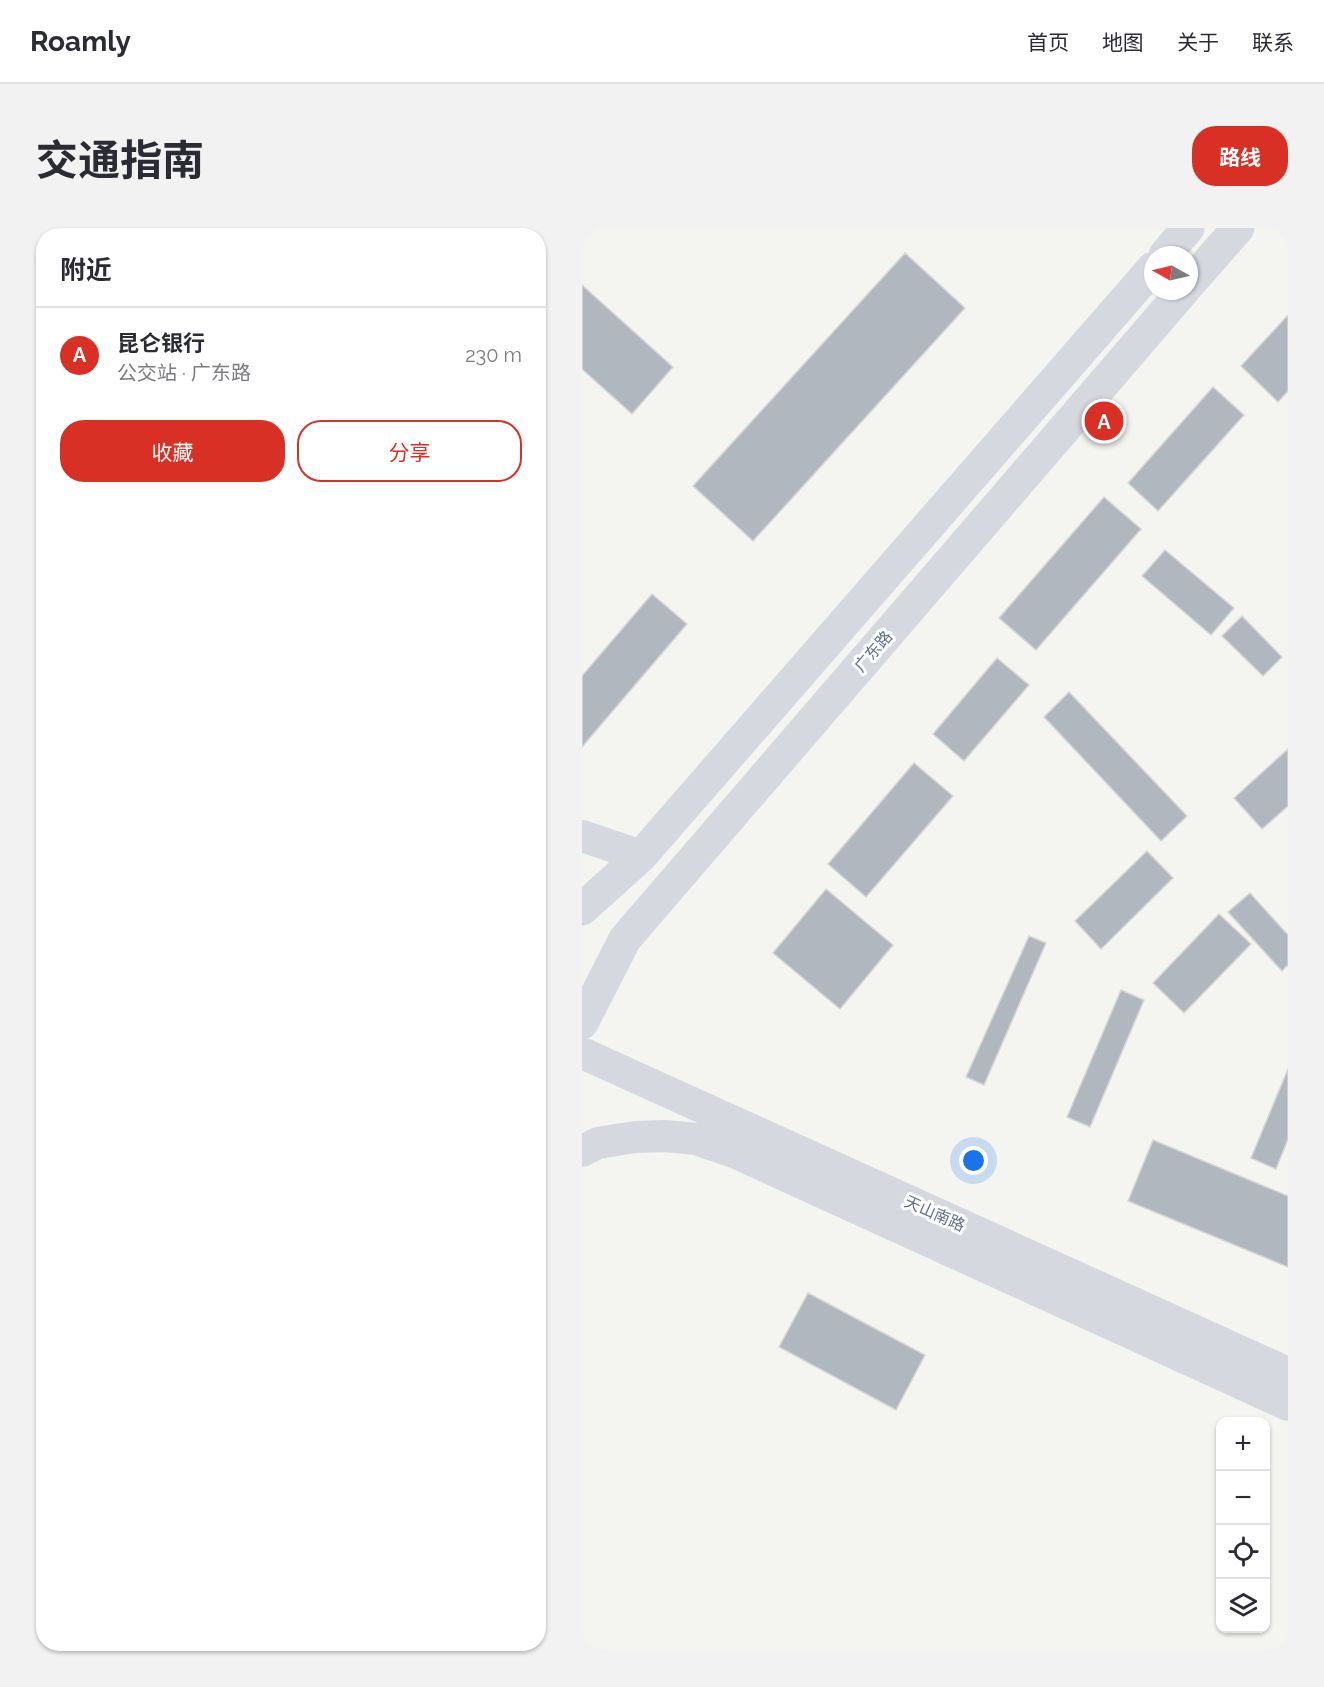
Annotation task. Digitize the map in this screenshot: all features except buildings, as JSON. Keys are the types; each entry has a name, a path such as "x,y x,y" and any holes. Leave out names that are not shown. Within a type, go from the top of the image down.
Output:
{"main road":[{"path":"1173,246 1188,228"},
{"path":"1198,274 1238,228"},
{"path":"582,909 641,856 1144,278"},
{"name":"广东路","path":"582,1023 624,939 1175,300"},
{"path":"582,837 641,856"},
{"name":"天山南路","path":"582,1053 1288,1373"},
{"path":"582,1151 598,1143 635,1137 666,1136 696,1139 734,1152 1288,1405"}],"place":[{"name":"昆仑银行","path":"1104,421"}]}
